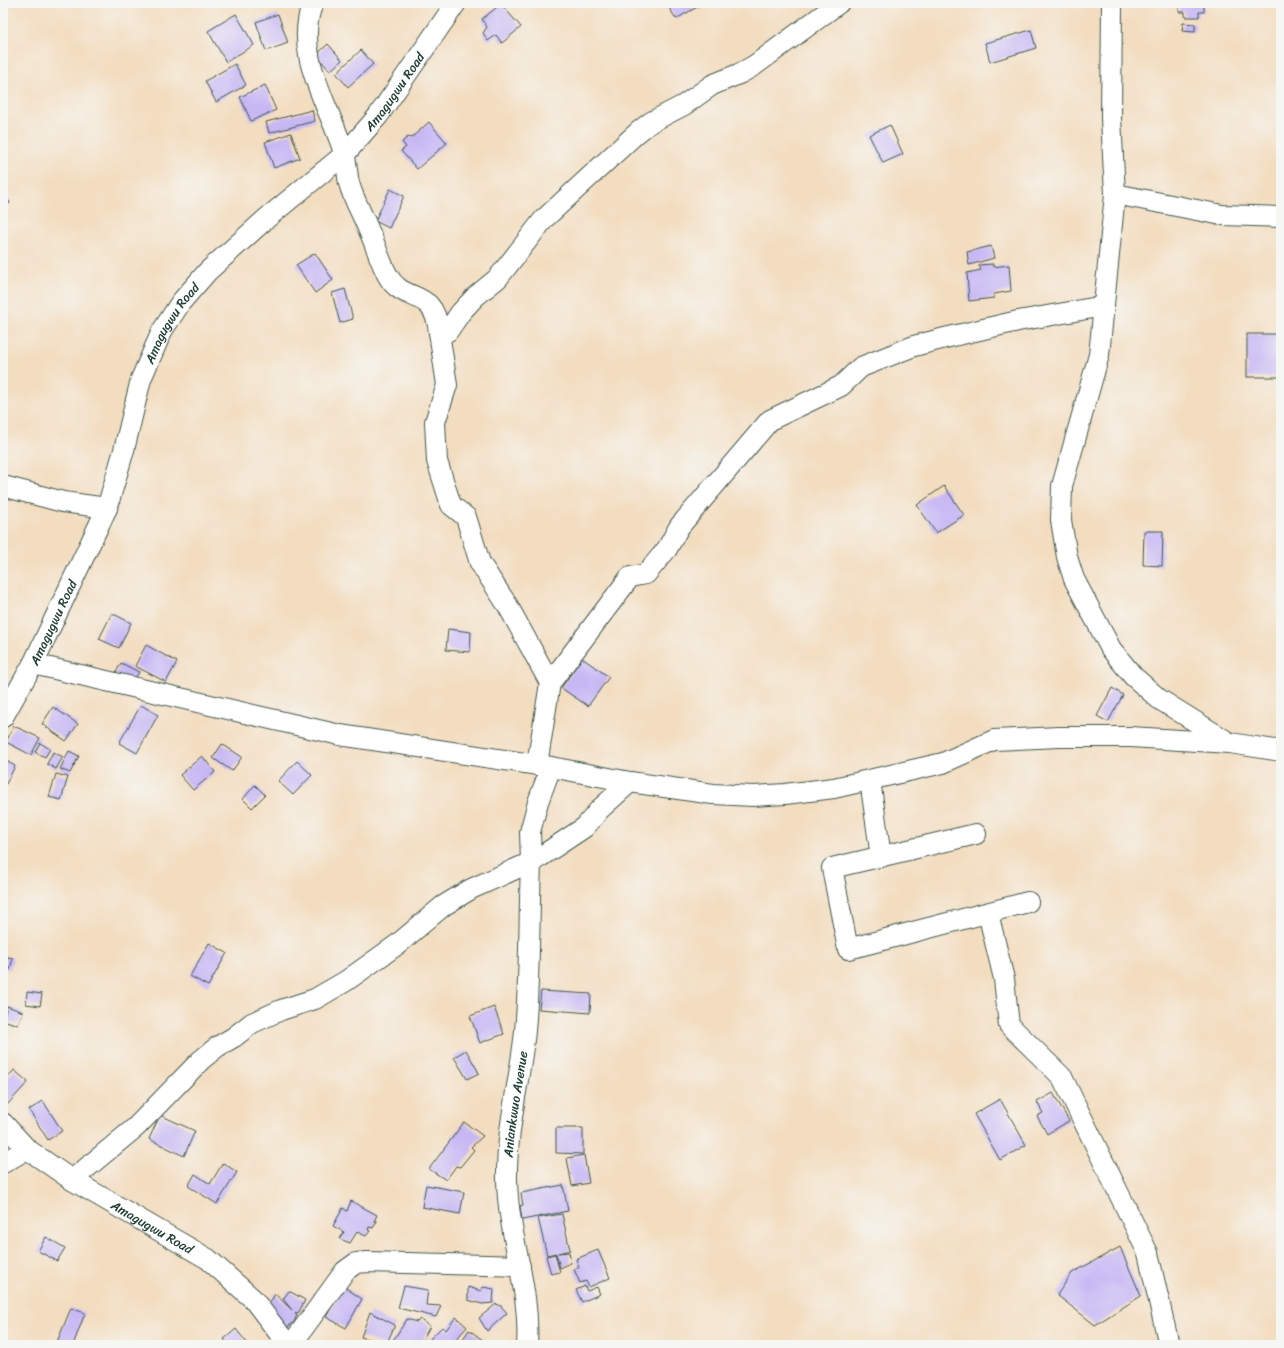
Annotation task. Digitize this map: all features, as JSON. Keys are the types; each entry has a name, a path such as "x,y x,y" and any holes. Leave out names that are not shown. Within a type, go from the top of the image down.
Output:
{"street":[{"path":"313,3 308,14 307,43 316,80 344,154 349,184 388,276 401,290 421,298 433,309 439,332 446,385 435,422 437,461 451,505 466,518 480,563 508,606 550,684 630,577 646,574 667,549 679,526 770,420 840,386 861,367 914,346 984,328 1104,306"},
{"name":"Amagugwu Road","path":"3,717 33,664 107,508 124,450 141,379 162,331 181,302 208,271 344,154 378,116 456,3"},
{"path":"439,332 441,334 448,331 460,312 476,296 498,278 511,263 544,219 638,132 651,122 684,105 712,86 741,74 839,3"},
{"path":"1112,3 1111,118 1115,194 1104,306 1098,355 1062,486 1061,520 1067,557 1081,595 1111,649 1133,676 1159,699 1230,743"},
{"path":"1115,194 1222,215 1281,217"},
{"path":"3,486 63,502 107,508"},
{"path":"33,664 340,735 544,766 630,782 713,794 753,796 834,788 943,764 955,760 980,745 994,740 1059,737 1130,738 1230,743 1281,751"},
{"name":"Aniankwuo Avenue","path":"527,1345 525,1299 509,1205 507,1180 508,1149 525,1030 531,826 538,802 544,766 550,684"},
{"path":"870,780 881,857"},
{"path":"72,1180 136,1127 192,1069 217,1047 234,1037 252,1023 281,1010 315,999 346,981 398,944 442,906 471,889 540,857 585,827 600,809 630,782"},
{"path":"976,834 832,868 848,949 1028,902"},
{"path":"988,913 1004,979 1009,1025 1062,1078 1148,1253 1168,1345"},
{"name":"Amagugwu Road","path":"3,1123 26,1149 72,1180 154,1229 190,1247 208,1259 253,1299 289,1345"},
{"path":"3,1163 26,1149"},
{"path":"289,1345 345,1271 356,1263 367,1262 520,1266"}],"building":[{"path":"666,3 697,3 699,6 676,19"},
{"path":"1179,3 1204,3 1204,12 1199,12 1199,17 1185,17 1185,12 1179,12"},
{"path":"501,4 521,27 502,43 496,35 488,41 483,33 487,27 482,19"},
{"path":"236,14 254,45 226,62 208,31"},
{"path":"278,14 288,43 266,51 256,22"},
{"path":"1183,23 1195,24 1195,32 1182,31"},
{"path":"1031,30 1036,48 990,62 985,43"},
{"path":"328,44 342,60 330,71 316,55"},
{"path":"361,50 373,64 348,87 336,73"},
{"path":"235,64 246,85 216,102 205,81"},
{"path":"265,85 276,110 251,121 240,97"},
{"path":"312,110 315,121 269,133 266,122"},
{"path":"429,122 447,143 417,169 401,151 406,147 402,142 408,137 411,138"},
{"path":"890,125 903,154 883,163 869,135"},
{"path":"291,133 300,158 274,168 265,142"},
{"path":"390,189 404,196 389,228 375,221"},
{"path":"3,192 10,203 3,207"},
{"path":"991,246 994,258 969,265 967,252"},
{"path":"315,253 333,280 315,293 296,265"},
{"path":"993,264 993,267 1009,265 1011,291 994,294 994,298 969,301 967,273 981,270 979,265"},
{"path":"345,289 353,319 340,323 332,293"},
{"path":"1247,334 1281,334 1281,377 1247,377"},
{"path":"944,486 964,515 936,533 917,505"},
{"path":"1144,531 1163,531 1162,566 1143,565"},
{"path":"112,613 131,623 119,648 99,639"},
{"path":"448,629 471,632 470,652 446,650"},
{"path":"146,645 177,662 166,682 135,666"},
{"path":"582,658 609,677 588,706 561,688"},
{"path":"121,663 139,672 132,683 115,674"},
{"path":"1112,688 1123,695 1108,722 1097,716"},
{"path":"141,705 158,715 137,753 119,743"},
{"path":"53,707 78,724 66,741 42,724"},
{"path":"14,726 40,738 31,755 6,742"},
{"path":"40,743 50,749 45,757 35,752"},
{"path":"222,744 242,757 232,771 213,758"},
{"path":"69,751 79,756 70,773 60,769"},
{"path":"53,752 63,757 56,769 47,764"},
{"path":"202,756 215,772 193,790 180,775"},
{"path":"3,759 15,766 6,784 3,783"},
{"path":"297,761 312,775 293,795 278,781"},
{"path":"56,774 68,777 61,800 49,797"},
{"path":"255,785 265,795 252,808 243,799"},
{"path":"209,943 227,953 208,986 190,976"},
{"path":"3,956 13,958 10,970 3,968"},
{"path":"541,991 591,994 590,1013 539,1009"},
{"path":"27,992 42,994 40,1006 26,1004"},
{"path":"7,1006 23,1012 18,1025 3,1020"},
{"path":"494,1007 504,1034 480,1043 470,1016"},
{"path":"466,1050 479,1073 467,1079 454,1057"},
{"path":"14,1070 28,1082 7,1105 3,1101 3,1083"},
{"path":"1053,1093 1069,1121 1047,1134 1037,1116 1043,1113 1037,1102"},
{"path":"1000,1099 1026,1145 1000,1160 974,1114"},
{"path":"43,1101 62,1131 48,1140 29,1110"},
{"path":"160,1115 195,1131 184,1156 149,1139"},
{"path":"464,1122 483,1136 471,1147 474,1150 460,1167 456,1166 446,1180 429,1169"},
{"path":"556,1128 583,1128 583,1154 556,1153"},
{"path":"584,1155 589,1183 572,1186 567,1158"},
{"path":"223,1163 237,1172 217,1204 188,1186 195,1174 210,1184"},
{"path":"426,1185 464,1192 460,1214 422,1207"},
{"path":"563,1185 568,1211 522,1220 520,1206 523,1205 521,1193"},
{"path":"351,1201 377,1215 374,1221 377,1221 373,1228 369,1227 368,1230 370,1231 366,1236 357,1232 350,1243 340,1239 344,1232 333,1226 343,1208 347,1211"},
{"path":"562,1214 570,1250 558,1253 569,1252 571,1263 560,1268 556,1253 547,1255 538,1218"},
{"path":"46,1237 65,1248 57,1261 38,1251"},
{"path":"1120,1247 1141,1296 1095,1325 1057,1295 1072,1273"},
{"path":"598,1250 610,1278 589,1287 586,1281 580,1283 574,1269 579,1267 576,1259"},
{"path":"555,1254 560,1272 551,1274 546,1256"},
{"path":"343,1286 362,1299 346,1328 326,1317"},
{"path":"404,1286 428,1290 426,1305 441,1306 436,1317 398,1308"},
{"path":"585,1286 587,1291 597,1287 600,1294 582,1302 576,1290"},
{"path":"468,1287 481,1291 483,1287 494,1289 493,1303 482,1304 468,1300"},
{"path":"289,1291 305,1300 299,1312 295,1314 297,1315 294,1322 284,1330 268,1306 275,1294 292,1310 283,1299"},
{"path":"496,1304 501,1306 507,1313 487,1331 479,1318"},
{"path":"71,1308 85,1313 73,1345 65,1345 57,1342"},
{"path":"370,1312 395,1325 386,1345 361,1337"},
{"path":"456,1317 467,1327 451,1345 441,1345 441,1342 437,1345 424,1345 442,1327 446,1330"},
{"path":"407,1319 417,1322 420,1319 430,1326 420,1345 390,1345"},
{"path":"236,1329 247,1343 245,1345 229,1345 224,1339"},
{"path":"469,1330 484,1341 480,1345 467,1345 461,1342"}]}
